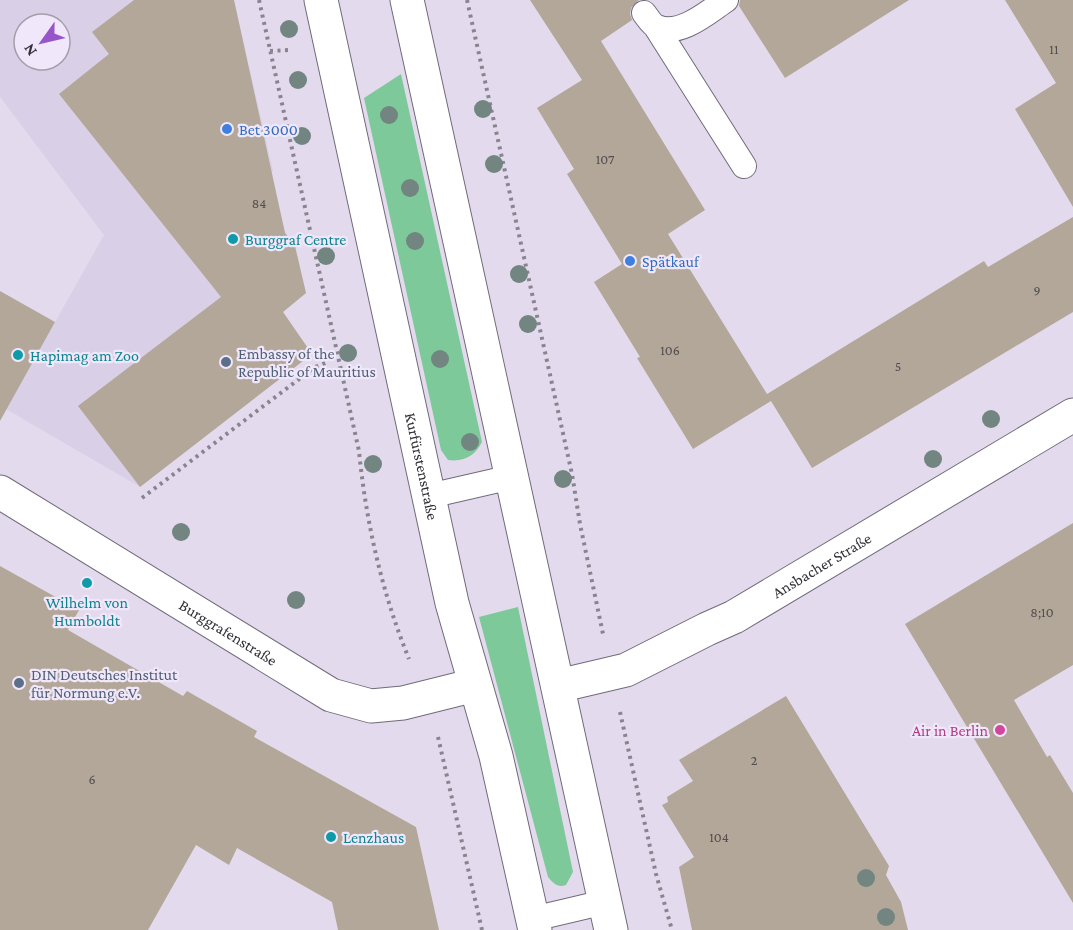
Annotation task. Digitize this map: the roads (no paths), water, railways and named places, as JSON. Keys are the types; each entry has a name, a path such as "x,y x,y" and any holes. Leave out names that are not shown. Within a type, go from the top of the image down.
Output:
{"main road":[{"name":"Kurfürstenstraße","path":"321,0 452,603 496,756 534,925"},
{"path":"407,0 608,916"},
{"name":"Ansbacher Straße","path":"558,686 626,670 707,629 734,618 1073,415"},
{"name":"Burggrafenstraße","path":"0,492 331,695 371,706 403,703 475,684"}],"lane":[{"path":"726,0 688,24 673,29 650,20 744,166"},
{"path":"429,496 512,477"},
{"path":"534,925 608,916"}],"place":[{"name":"Bet 3000","path":"227,129"},
{"name":"Burggraf Centre","path":"233,239"},
{"name":"Spätkauf","path":"630,261"},
{"name":"Hapimag am Zoo","path":"18,355"},
{"name":"Embassy of the Republic of Mauritius","path":"226,362"},
{"name":"Wilhelm von Humboldt","path":"87,583"},
{"name":"DIN Deutsches Institut für Normung e.V.","path":"19,683"},
{"name":"Air in Berlin","path":"1000,730"},
{"name":"Lenzhaus","path":"331,837"}]}
